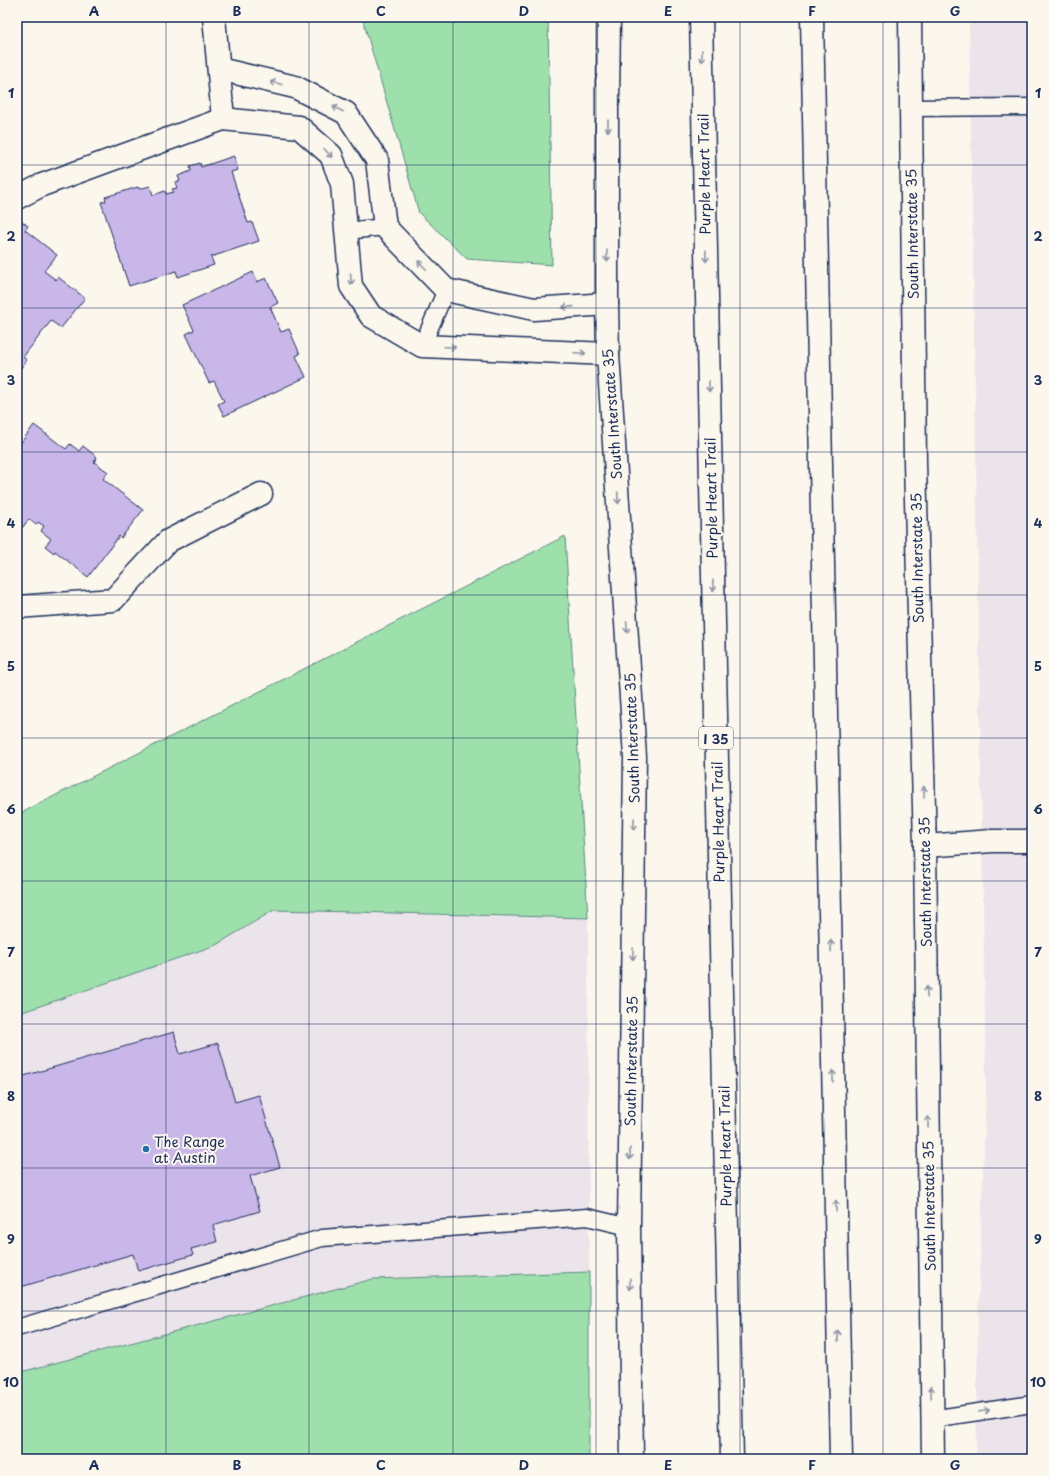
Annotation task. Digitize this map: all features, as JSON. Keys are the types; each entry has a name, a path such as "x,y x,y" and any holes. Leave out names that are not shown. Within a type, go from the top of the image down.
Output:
{"main road":[{"path":"214,17 223,119"},
{"name":"South Interstate 35","path":"604,17 608,101 608,354 635,756 629,1227 632,1459"},
{"path":"608,101 609,17"},
{"name":"Purple Heart Trail","path":"701,17 732,1459"},
{"path":"812,17 841,1459"},
{"name":"South Interstate 35","path":"910,17 915,454 925,846 932,1459"},
{"path":"218,69 295,87 346,113 377,160 385,227 446,290 534,309 607,304"},
{"path":"17,198 42,185 223,119 299,127 331,155 342,184 351,286 371,316 422,346 608,354"},
{"path":"17,607 113,600 168,541 261,494"},
{"path":"925,846 992,841 1032,841"},
{"path":"839,1368 852,1459"}],"lane":[{"path":"910,108 1032,107"},
{"path":"346,231 385,227"},
{"path":"422,346 446,290"},
{"path":"17,1328 322,1238 587,1217 629,1227"},
{"path":"931,1419 1032,1404"}],"shaded area":[{"path":"969,17 1032,17 1032,1459 976,1459 978,1317 986,1089"},
{"path":"274,910 588,918 589,1272 373,1279 17,1373 17,1014 216,945"}],"green space":[{"path":"362,17 548,17 552,265 467,259 419,213"},
{"path":"565,536 588,918 274,910 216,945 17,1014 17,815"},
{"path":"589,1272 589,1459 17,1459 17,1373 373,1279"}],"building":[{"path":"234,156 238,170 231,172 248,223 252,222 259,241 211,257 214,265 178,277 176,271 129,286 101,202 106,201 105,197 138,187 139,189 150,186 153,195 165,191 166,194 174,192 172,189 177,188 175,182 180,181 178,176 191,171 190,166 200,163 201,167"},
{"path":"19,219 28,226 25,230 57,255 44,271 56,280 58,277 85,298 61,328 51,321 23,357 27,360 21,368 18,366 17,367 17,222"},
{"path":"253,272 257,282 266,278 278,303 270,307 281,332 289,329 300,354 296,356 306,377 224,416 218,404 224,401 214,381 209,383 186,334 194,330 182,305"},
{"path":"34,425 66,449 70,444 79,451 83,446 97,457 94,462 108,472 103,479 143,510 121,538 119,536 88,577 55,551 54,553 45,546 51,539 41,531 44,526 38,522 36,525 29,519 22,528 17,524 17,448"},
{"name":"The Range at Austin","path":"174,1032 180,1054 218,1043 235,1102 259,1095 280,1167 250,1176 260,1211 213,1225 217,1242 191,1249 193,1255 138,1271 133,1254 17,1288 17,1078"}],"place":[{"name":"The Range at Austin","path":"146,1149"}]}
